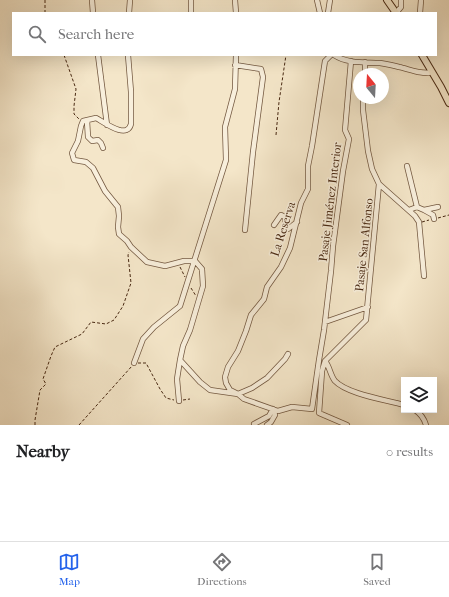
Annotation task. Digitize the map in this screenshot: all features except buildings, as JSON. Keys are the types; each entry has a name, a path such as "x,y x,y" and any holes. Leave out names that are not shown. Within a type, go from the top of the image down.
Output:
{"main road":[{"path":"387,0 395,12"},
{"path":"423,56 449,103"}],"street":[{"path":"92,0 93,12"},
{"path":"129,12 130,0"},
{"path":"191,0 191,12"},
{"path":"235,0 236,12"},
{"path":"317,0 320,12"},
{"path":"328,12 330,0"},
{"path":"397,12 401,7 401,0"},
{"path":"420,12 421,0"},
{"path":"98,56 107,125"},
{"path":"128,56 131,92 130,128 127,131 122,131 107,125 96,118 85,121 81,126 78,141 72,153 74,160 86,162 93,168 105,191 118,207 119,234 127,241 131,248 147,262 165,266 184,261 195,261"},
{"path":"134,363 143,338 180,306 195,261 226,160 225,127 234,89 236,56"},
{"name":"La Reserva","path":"238,394 230,390 224,377 228,367 238,351 251,315 264,299 267,287 281,267 290,248 301,203 308,189 308,166 325,60 330,56"},
{"path":"336,56 351,61 381,63 427,73 432,72"},
{"name":"Pasaje Jiménez Interior","path":"273,409 278,411 292,407 312,409 325,322 333,246 349,139 344,130 351,61"},
{"path":"364,68 365,62"},
{"path":"235,65 261,69 263,77 245,230"},
{"path":"363,104 369,159 372,169 380,184 409,210 419,222 424,276"},
{"path":"85,121 88,137 92,141 98,140 103,148"},
{"path":"407,166 417,207"},
{"name":"Pasaje San Alfonso","path":"326,361 366,320 380,184"},
{"path":"409,210 417,207 433,215 434,219"},
{"path":"424,210 438,207"},
{"path":"274,225 281,215 285,217 286,228 288,229 297,222"},
{"path":"179,401 177,379 180,360 183,346 190,330 203,286 202,270 195,261"},
{"path":"325,322 368,307"},
{"path":"180,360 200,382 210,390 238,394 252,388 267,378 288,354"},
{"path":"326,361 336,382 343,387 401,404"},
{"path":"326,361 322,371 319,413 347,425"},
{"path":"238,394 244,399 273,409"},
{"path":"254,424 269,416 273,409"},
{"path":"267,425 272,422 275,415 273,409"},
{"path":"420,413 424,418 426,425"}],"path":[{"path":"45,12 46,0"},
{"path":"64,56 76,89 74,114 78,119 85,121"},
{"path":"276,135 286,56"},
{"path":"35,425 40,390 46,384 44,379 55,347 82,334 91,322 106,324 114,320 124,306 131,282 128,255 131,248"},
{"path":"79,425 134,363 146,363 166,398 179,401 190,399"}]}
